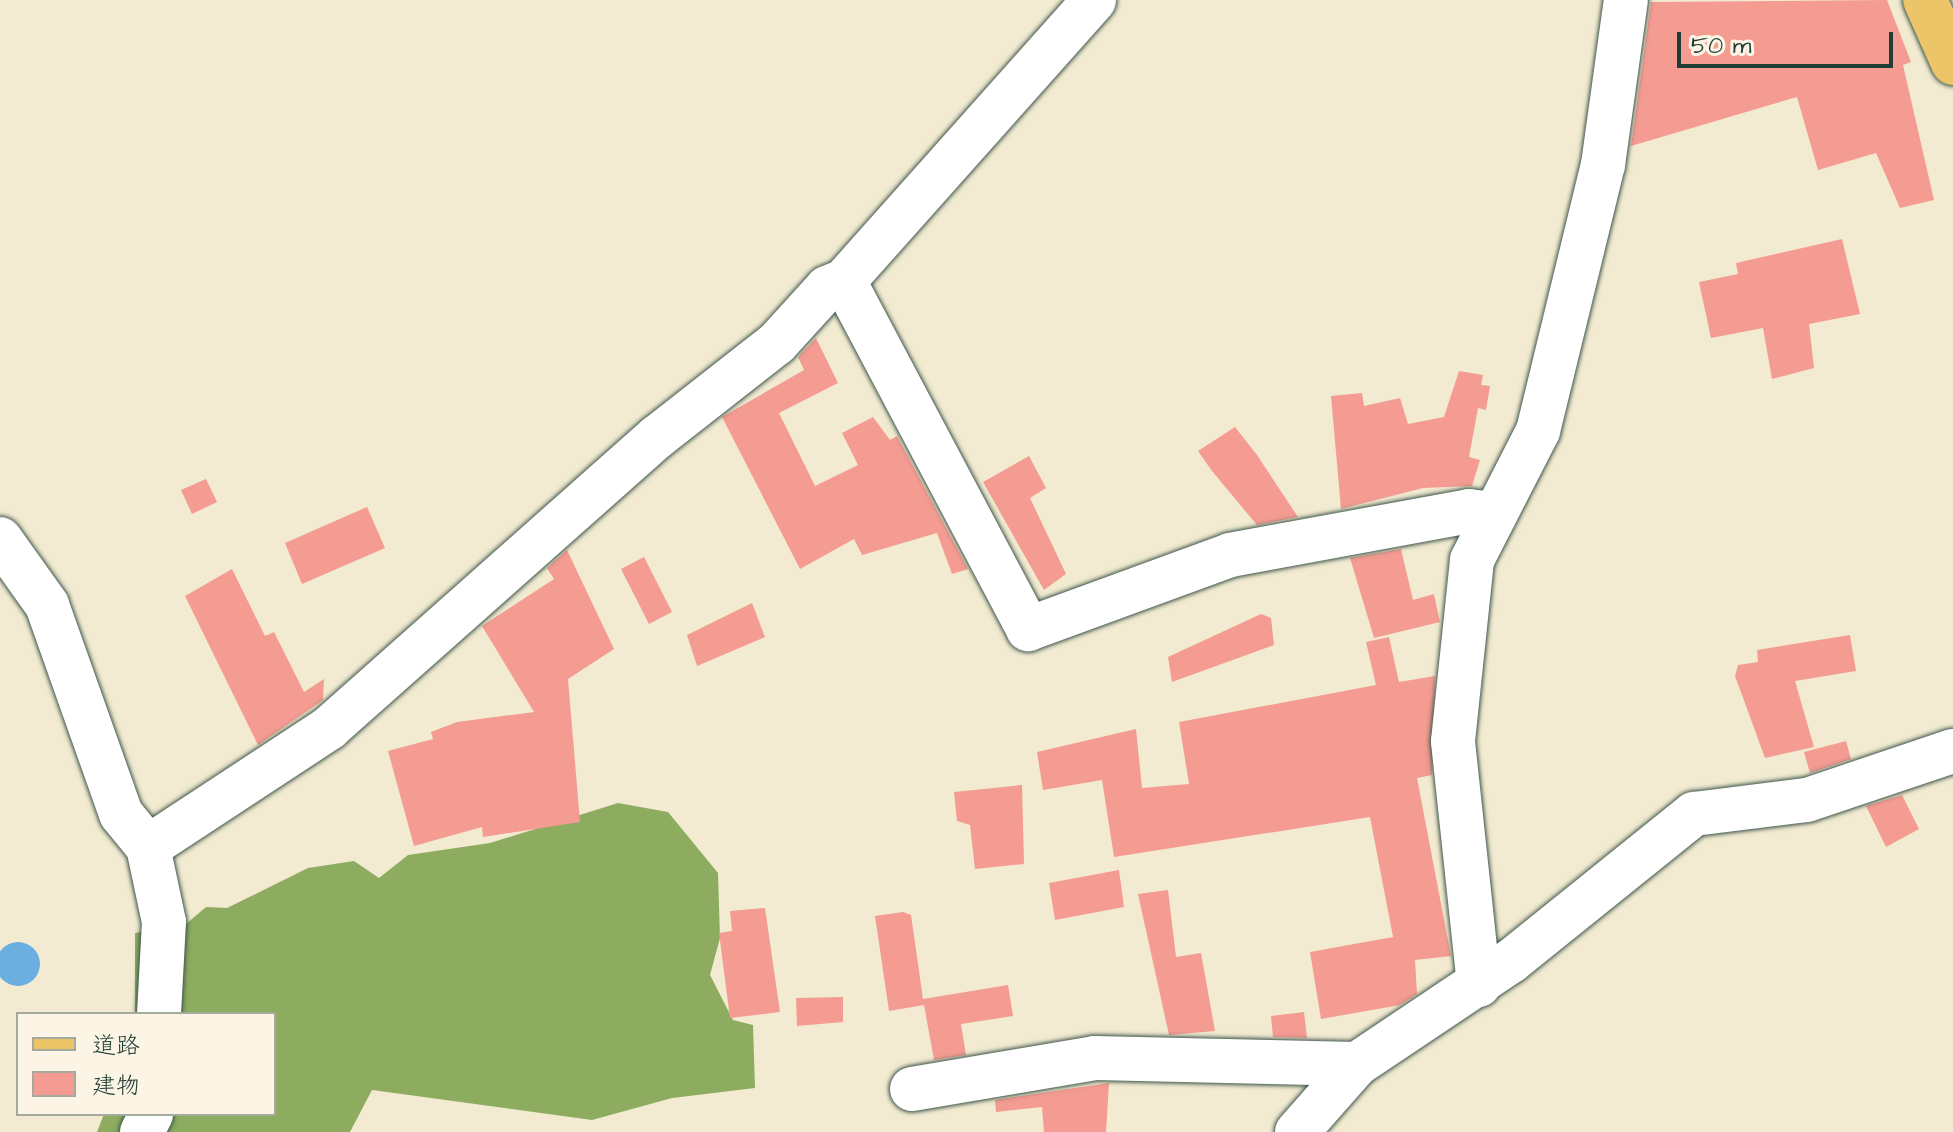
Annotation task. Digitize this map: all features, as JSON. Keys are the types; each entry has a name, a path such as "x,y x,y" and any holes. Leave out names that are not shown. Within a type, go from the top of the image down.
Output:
{"main road":[{"path":"1925,0 1953,63"}],"street":[{"path":"148,847 329,728 657,437 777,343 827,288 844,281 1094,0"},
{"path":"1479,985 1453,741 1472,560 1492,514 1538,431 1603,165 1626,0"},
{"path":"844,281 1028,629 1230,555 1469,511 1492,514"},
{"path":"0,539 47,605 121,814 148,847 164,922 159,1012"},
{"path":"1297,1132 1357,1064 1479,985 1694,814 1807,800 1953,751"},
{"path":"912,1089 1095,1058 1357,1064"}],"green space":[{"path":"618,803 668,812 718,873 720,938 710,975 733,1020 753,1025 755,1088 672,1098 592,1120 372,1090 350,1132 97,1132 103,1116 276,1116 276,1012 135,1012 135,933 186,924 206,907 227,908 308,868 354,861 379,878 408,855 490,843"}],"water":[{"path":"10,944 26,944 38,956 38,972 26,984 10,984 -1,973 -1,955"}],"building":[{"path":"1887,0 1911,62 1903,65 1934,200 1900,208 1876,153 1818,170 1797,97 1631,146 1651,2"},
{"path":"1842,239 1860,314 1809,324 1814,368 1772,379 1763,328 1711,338 1699,282 1738,274 1736,263"},
{"path":"816,338 838,383 779,413 815,486 858,465 842,433 873,417 890,440 897,436 968,569 952,574 937,533 862,555 854,539 800,569 722,417 804,370 798,357"},
{"path":"1459,371 1483,375 1481,385 1490,386 1486,410 1478,408 1469,457 1480,460 1472,486 1423,488 1341,509 1331,396 1362,393 1364,406 1400,398 1408,424 1444,417"},
{"path":"1235,427 1298,517 1257,525 1198,451"},
{"path":"1029,456 1046,488 1030,498 1066,574 1044,590 983,482"},
{"path":"206,479 217,502 192,514 181,490"},
{"path":"367,507 385,548 302,584 285,543"},
{"path":"1401,549 1413,600 1434,594 1440,622 1374,638 1350,558"},
{"path":"567,550 614,649 568,679 580,822 483,837 482,827 414,846 388,751 433,739 431,732 457,722 534,712 482,626 554,579 547,568"},
{"path":"644,557 672,612 649,624 621,569"},
{"path":"232,569 265,636 274,632 304,692 324,679 323,700 258,745 185,596"},
{"path":"752,603 765,637 697,666 687,635"},
{"path":"1261,614 1271,618 1274,645 1172,682 1168,657"},
{"path":"1850,635 1856,671 1795,681 1814,747 1765,758 1735,676 1738,665 1758,662 1757,650"},
{"path":"1389,637 1399,682 1435,676 1432,775 1417,778 1451,956 1415,960 1417,994 1400,1005 1321,1019 1310,952 1393,937 1370,817 1114,857 1102,780 1043,790 1037,752 1136,729 1142,788 1189,784 1179,722 1376,685 1366,642"},
{"path":"1846,741 1851,759 1810,773 1804,752"},
{"path":"1022,785 1024,864 975,869 970,825 957,821 954,792"},
{"path":"1902,795 1919,829 1886,847 1866,806"},
{"path":"1119,870 1124,907 1055,920 1049,883"},
{"path":"1168,890 1176,957 1201,953 1215,1031 1169,1035 1138,894"},
{"path":"765,908 780,1012 730,1018 719,933 732,931 730,911"},
{"path":"903,912 911,915 923,999 1008,985 1013,1016 961,1024 966,1055 934,1060 924,1005 889,1011 875,916"},
{"path":"843,997 843,1022 797,1026 796,998"},
{"path":"1304,1012 1307,1038 1273,1037 1271,1016"},
{"path":"1109,1083 1106,1132 1044,1132 1042,1107 996,1112 995,1100"}]}
